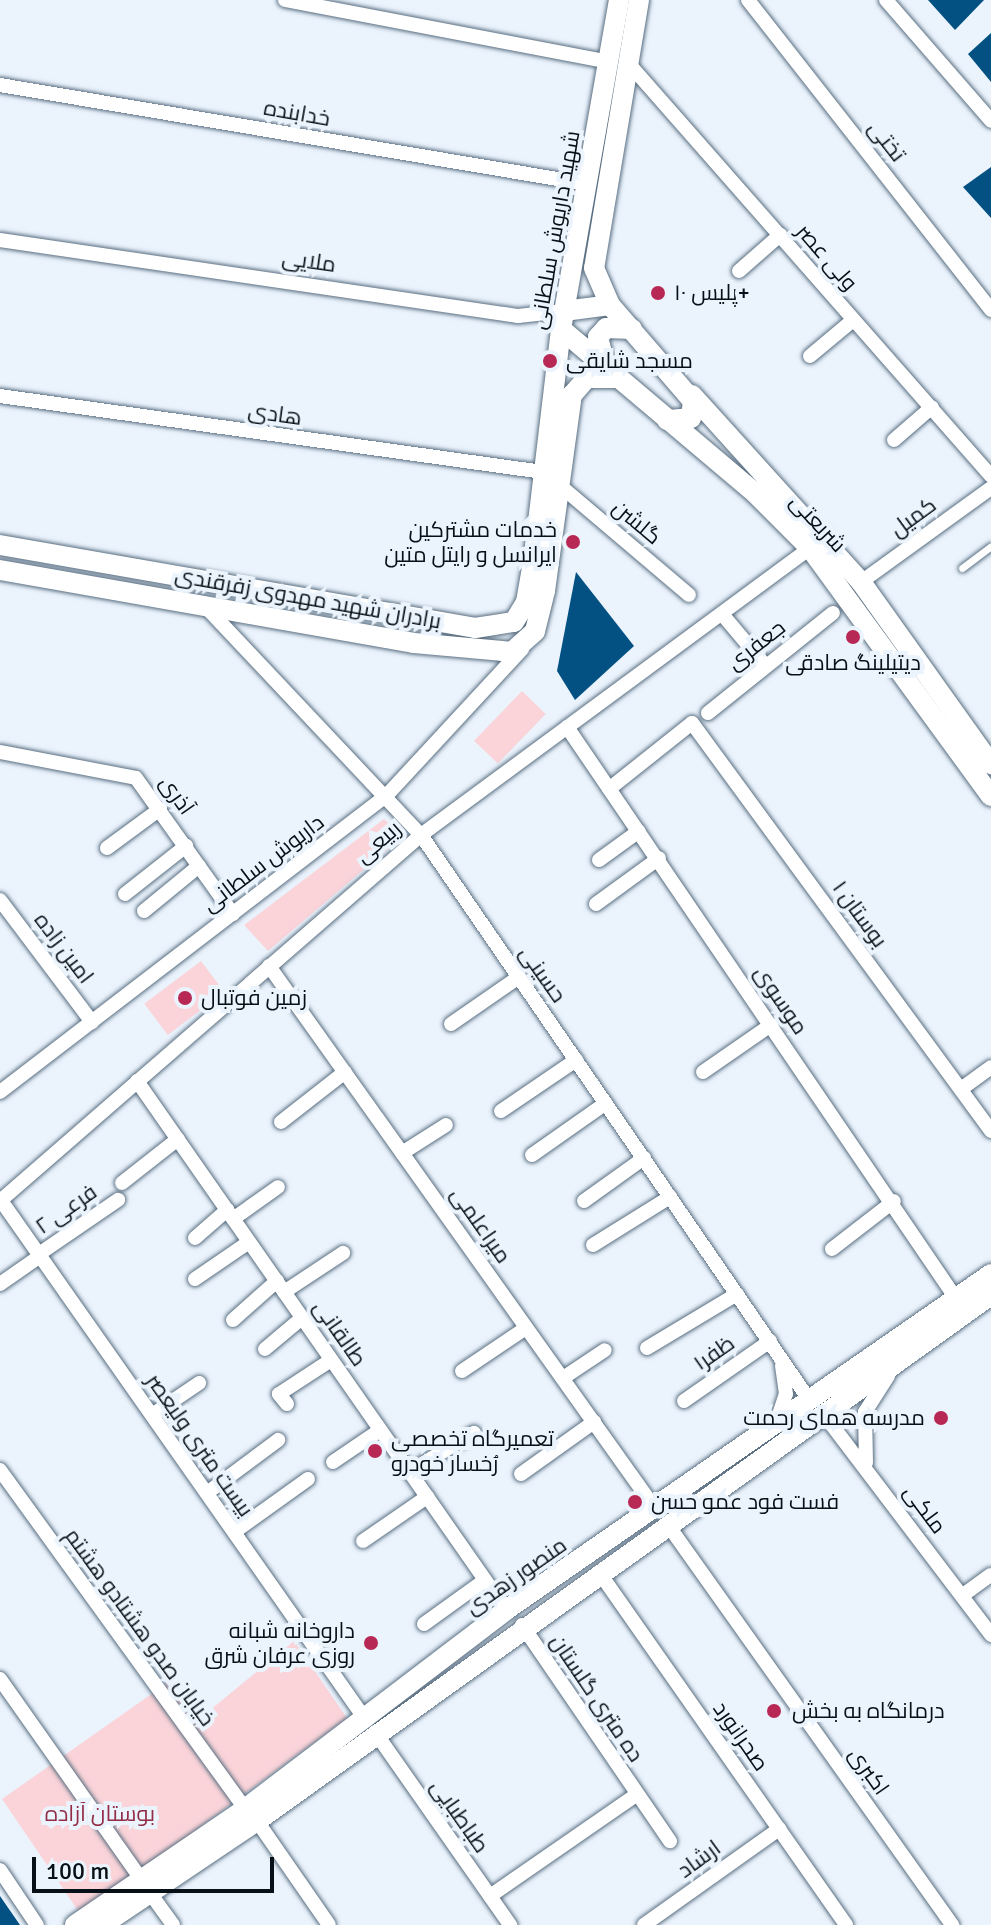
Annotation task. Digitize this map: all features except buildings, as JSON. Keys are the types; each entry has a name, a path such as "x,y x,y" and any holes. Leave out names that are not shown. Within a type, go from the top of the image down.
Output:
{"main road":[{"name":"شهید داریوش سلطانی","path":"594,268 607,188 620,64 619,0"},
{"name":"شهید داریوش سلطانی","path":"540,565 562,320 587,184 639,0"},
{"path":"587,184 607,188"},
{"name":"شریعتی","path":"594,268 610,305 861,582 991,764"},
{"name":"ملایی","path":"562,320 610,305"},
{"name":"شریعتی","path":"562,320 613,373 810,548 991,796"},
{"path":"613,373 598,337 606,328 632,329"},
{"name":"شهید داریوش سلطانی","path":"550,477 565,417 579,383 613,373"},
{"path":"665,419 673,424 691,418 687,389"},
{"name":"برادران شهید مهدوی زفرقندی","path":"0,545 475,628 514,622 526,602 540,565"},
{"path":"528,642 540,565"},
{"name":"برادران شهید مهدوی زفرقندی","path":"0,570 499,654 528,642"},
{"path":"187,577 204,605"},
{"name":"منصور زهدی","path":"75,1925 146,1886 251,1815 369,1724 506,1610 662,1517 991,1274"},
{"name":"منصور زهدی","path":"369,1724 599,1572 773,1426 903,1358 991,1295"},
{"name":"منصور زهدی","path":"102,1925 146,1886"}],"street":[{"path":"285,0 620,64"},
{"name":"تختی","path":"748,0 991,310"},
{"path":"886,0 991,121"},
{"name":"ولی عصر","path":"620,64 780,235 991,476"},
{"name":"خدابنده","path":"0,85 587,184"},
{"path":"739,271 780,235"},
{"name":"ملایی","path":"0,240 562,320"},
{"path":"810,356 853,320"},
{"name":"هادی","path":"0,396 550,477"},
{"path":"894,440 932,407"},
{"name":"گلشن","path":"550,477 689,595"},
{"name":"کمیل","path":"861,582 991,488"},
{"name":"ربیعی","path":"0,1200 421,835 810,548"},
{"name":"حسینی","path":"204,605 421,835 815,1405"},
{"name":"جعفری","path":"708,713 833,613"},
{"path":"722,614 765,665"},
{"name":"داریوش سلطانی","path":"0,1092 385,797 528,642"},
{"name":"بوستان ۱","path":"609,789 692,723 991,1131"},
{"name":"موسوی","path":"567,727 894,1201 957,1300"},
{"name":"آذری","path":"0,752 130,774 160,809 233,914"},
{"path":"107,848 160,809"},
{"path":"599,860 639,831"},
{"path":"125,894 186,846"},
{"path":"596,904 659,858"},
{"path":"144,911 199,866"},
{"name":"امین زاده","path":"0,900 92,1022"},
{"name":"میراعلمی","path":"269,966 662,1517"},
{"path":"451,1024 519,977"},
{"path":"703,1072 771,1025"},
{"path":"501,1111 576,1060"},
{"path":"961,1089 991,1067"},
{"path":"281,1122 345,1072"},
{"name":"طالقانی","path":"137,1081 506,1610"},
{"path":"532,1155 606,1103"},
{"path":"402,1153 446,1125"},
{"path":"122,1183 178,1139"},
{"path":"584,1201 644,1158"},
{"path":"195,1238 278,1187"},
{"path":"593,1245 670,1197"},
{"name":"بیست متری ولیعصر","path":"0,1200 369,1724"},
{"name":"فرعی ۲","path":"0,1284 118,1200"},
{"path":"832,1249 894,1201"},
{"path":"195,1279 249,1242"},
{"path":"233,1320 280,1287 343,1253"},
{"path":"647,1348 737,1294"},
{"path":"265,1349 302,1318"},
{"path":"462,1371 526,1328"},
{"name":"ظفر۱","path":"684,1401 770,1341"},
{"path":"563,1378 605,1350"},
{"path":"773,1426 786,1394 780,1356"},
{"path":"873,1477 863,1457 865,1412 903,1358"},
{"path":"287,1404 279,1394 331,1360"},
{"path":"152,1415 199,1383"},
{"name":"ملکی","path":"815,1405 991,1635"},
{"path":"521,1474 594,1422"},
{"path":"333,1462 380,1430"},
{"path":"409,1472 474,1433"},
{"path":"207,1493 278,1440"},
{"name":"خیابان صدو هشتادو هشتم","path":"0,1470 329,1925"},
{"path":"234,1532 308,1479"},
{"path":"363,1541 427,1497"},
{"name":"اکبری","path":"662,1517 952,1925"},
{"name":"صحرانورد","path":"599,1572 846,1925"},
{"path":"963,1595 991,1575"},
{"path":"424,1624 485,1580"},
{"name":"ده متری گلستان","path":"522,1625 670,1841"},
{"path":"0,1679 173,1925"},
{"name":"طباطبایی","path":"369,1724 510,1925"},
{"name":"ده متری گلستان","path":"490,1896 636,1795"},
{"name":"ارشاد","path":"644,1925 779,1829"},
{"path":"0,1870 37,1925"}],"lane":[{"path":"962,568 991,546"}],"green space":[{"path":"522,691 546,714 498,764 474,741"},
{"path":"384,819 403,836 268,951 244,925"},
{"name":"زمین فوتبال","path":"201,961 224,992 168,1035 144,1004"},
{"name":"بوستان آزاده","path":"294,1641 347,1718 81,1915 2,1799 170,1681 198,1720"}],"place":[{"name":"پلیس ۱۰+","path":"658,293"},
{"name":"مسجد شایقی","path":"550,361"},
{"name":"خدمات مشترکین ایرانسل و رایتل متین","path":"573,542"},
{"name":"دیتیلینگ صادقی","path":"853,637"},
{"name":"زمین فوتبال","path":"185,998"},
{"name":"مدرسه همای رحمت","path":"941,1418"},
{"name":"تعمیرگاه تخصصی رُخسار خودرو","path":"375,1451"},
{"name":"فست فود عمو حسن","path":"635,1502"},
{"name":"داروخانه شبانه روزی عرفان شرق","path":"371,1643"},
{"name":"درمانگاه به بخش","path":"774,1711"}]}
